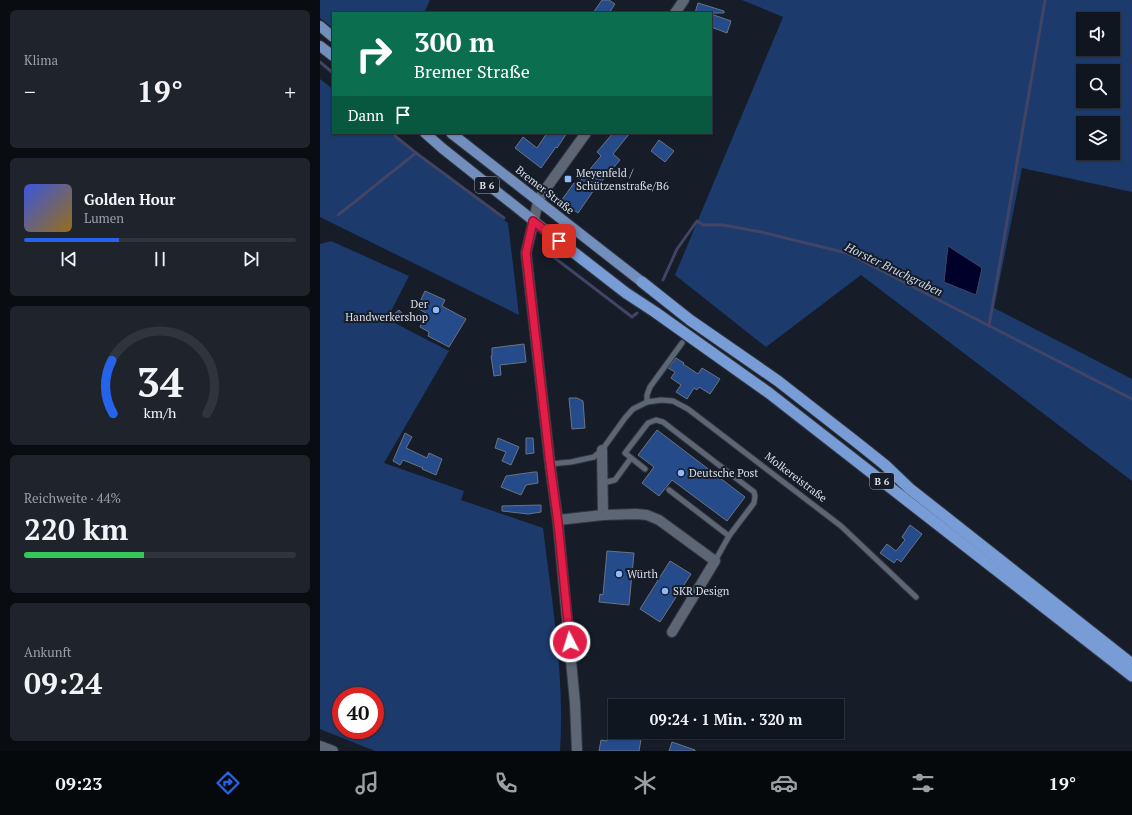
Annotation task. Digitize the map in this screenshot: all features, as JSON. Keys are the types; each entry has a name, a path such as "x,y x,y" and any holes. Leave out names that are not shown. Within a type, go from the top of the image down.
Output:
{"highway":[{"name":"B 6","path":"559,241 626,293 769,393 1132,676"},
{"name":"B 6","path":"642,282 690,320 778,381 885,465 909,488 1132,664"}],"main road":[{"path":"320,26 332,35"},
{"path":"320,46 332,55"},
{"name":"B 6","path":"426,134 559,241"},
{"name":"Bremer Straße","path":"452,134 642,282"}],"street":[{"path":"676,12 684,0"},
{"path":"577,751 575,703 558,520 550,464 526,253 538,202 585,134"},
{"path":"602,450 603,515"},
{"path":"558,520 603,515 647,515 659,520 716,561 672,632"},
{"path":"320,746 334,751"}],"lane":[{"path":"647,402 647,395 650,387 682,343"},
{"name":"Molkereistraße","path":"550,464 566,463 594,457 602,450 633,409 647,402 661,400 673,402 688,409 841,526 916,597"},
{"path":"646,469 625,453 648,423 656,420 663,422 754,492 754,504 729,536 716,561"},
{"path":"603,483 615,480 631,458"},
{"path":"669,490 729,536"}],"shaded area":[{"path":"320,0 430,0 424,12 332,12 332,27 320,18"},
{"path":"742,0 1132,0 1132,192 1022,168 994,308 1132,379 1132,481 861,275 766,347 675,275 783,17"},
{"path":"320,79 332,88 332,134 392,134 508,223 519,315 320,217"},
{"path":"331,241 409,276 387,319 449,351 384,463 464,491 461,500 543,528 557,640 561,695 560,751 375,751 345,739 384,739 384,687 332,687 332,734 320,729 320,244"},
{"path":"948,246 982,268 976,295 944,282"}],"building":[{"path":"602,0 609,0 615,4 610,12 594,12"},
{"path":"698,3 724,11 724,13 712,12 695,12"},
{"path":"712,14 731,21 727,33 712,27"},
{"path":"546,134 566,134 541,168 515,148 523,137 537,148"},
{"path":"612,134 629,134 613,154 620,160 596,187 578,213 561,201 574,183 577,185 601,156 597,152"},
{"path":"659,140 674,151 665,162 651,151"},
{"path":"425,291 445,300 442,306 466,319 449,347 428,336 429,332 420,327 426,313 417,308"},
{"path":"399,310 404,316 398,321 393,315"},
{"path":"524,344 526,362 500,365 501,375 494,376 491,356 492,348"},
{"path":"676,358 698,374 702,368 720,379 710,394 699,387 697,390 694,388 687,399 676,392 681,385 671,378 675,372 668,368"},
{"path":"569,398 577,398 583,401 585,428 572,429"},
{"name":"Deutsche Post","path":"657,430 745,497 727,521 672,480 659,496 642,483 654,467 638,455"},
{"path":"405,433 412,437 406,448 427,458 429,453 442,459 436,475 403,460 400,465 393,461"},
{"path":"498,438 519,447 511,465 502,461 506,452 495,448"},
{"path":"526,438 533,438 534,453 526,454"},
{"path":"537,472 538,483 526,485 521,495 501,487 506,476"},
{"path":"541,505 541,512 528,514 502,511 502,506"},
{"path":"910,525 922,534 901,562 897,559 894,563 880,553 887,544 896,551 905,540 902,537"},
{"name":"Würth","path":"607,551 634,553 629,605 599,602 600,594 603,595"},
{"name":"SKR Design","path":"670,561 691,574 660,622 640,609"},
{"path":"608,736 608,739 641,739 639,751 599,751 601,740 607,741"},
{"path":"672,742 695,750 695,751 669,751"}],"waterway":[{"path":"989,326 1045,0"},
{"path":"320,62 332,72"},
{"path":"395,136 416,153"},
{"name":"Horster Bruchgraben","path":"338,215 416,153 504,218"},
{"name":"Horster Bruchgraben","path":"663,280 677,249 697,221 703,225 723,225 761,232 847,253 1132,399"},
{"name":"Horster Bruchgraben","path":"547,252 632,317 637,313"}],"place":[{"name":"Meyenfeld / Schützenstraße/B6","path":"568,179"},
{"name":"Der Handwerkershop","path":"436,310"},
{"name":"Deutsche Post","path":"681,473"},
{"name":"Würth","path":"619,574"},
{"name":"SKR Design","path":"665,591"}],"route":[{"path":"559,241 533,221 526,253 530,298 558,523 570,642"}]}
